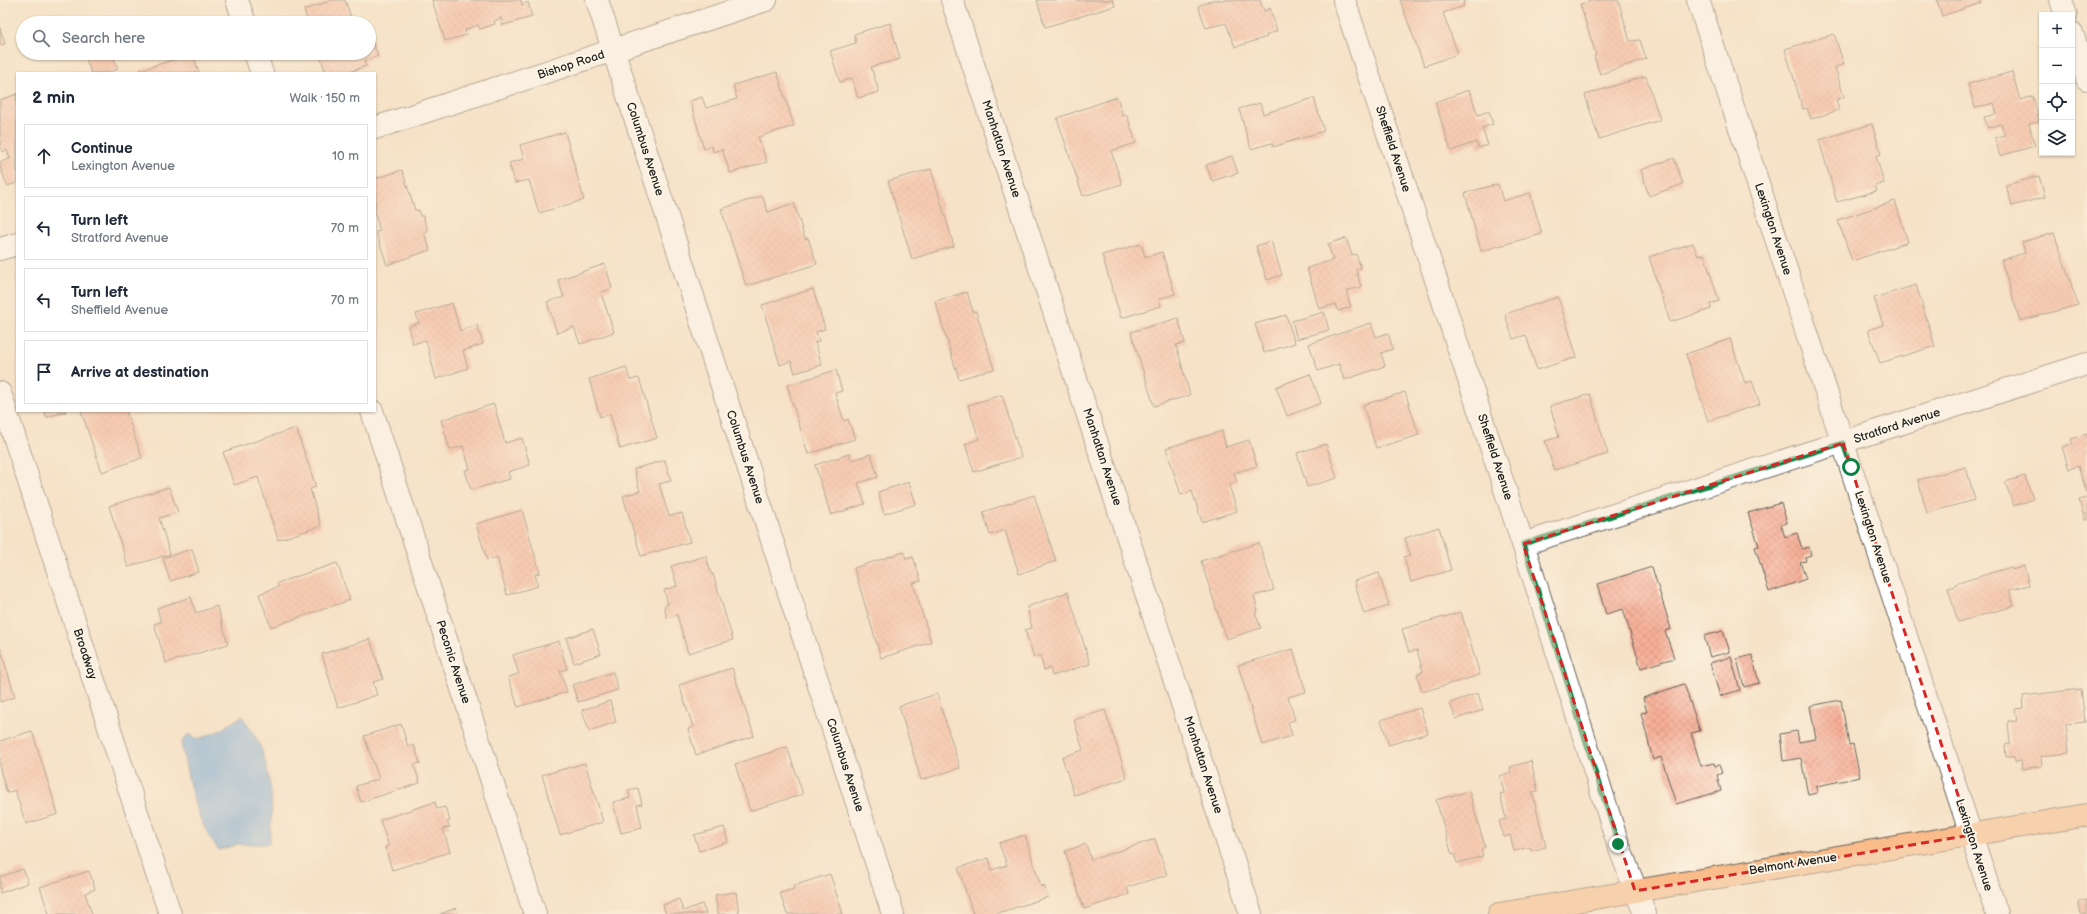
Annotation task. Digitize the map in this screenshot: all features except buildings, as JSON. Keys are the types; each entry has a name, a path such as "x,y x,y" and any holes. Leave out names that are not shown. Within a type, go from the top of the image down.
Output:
{"main road":[{"name":"Belmont Avenue","path":"1499,914 2087,815"}],"street":[{"path":"237,0 243,16"},
{"name":"Columbus Avenue","path":"597,0 893,914"},
{"name":"Bishop Road","path":"376,128 766,0"},
{"name":"Manhattan Avenue","path":"952,0 1251,914"},
{"name":"Sheffield Avenue","path":"1344,0 1523,544 1618,844 1645,914"},
{"name":"Lexington Avenue","path":"1698,0 1997,914"},
{"path":"2061,0 2065,12"},
{"path":"2075,42 2087,79"},
{"path":"257,60 262,72"},
{"path":"0,249 16,244"},
{"name":"Stratford Avenue","path":"1523,544 2087,364"},
{"name":"Broadway","path":"0,394 170,914"},
{"name":"Peconic Avenue","path":"372,412 535,914"}],"highlighted area":[{"path":"1843,443 1971,835 1635,891 1523,544"}],"water":[{"path":"242,716 258,742 267,770 272,807 269,844 238,844 219,850 198,813 181,743 188,734 198,739 219,731"}],"route":[{"path":"1618,844 1523,544 1843,443 1851,467"}]}
